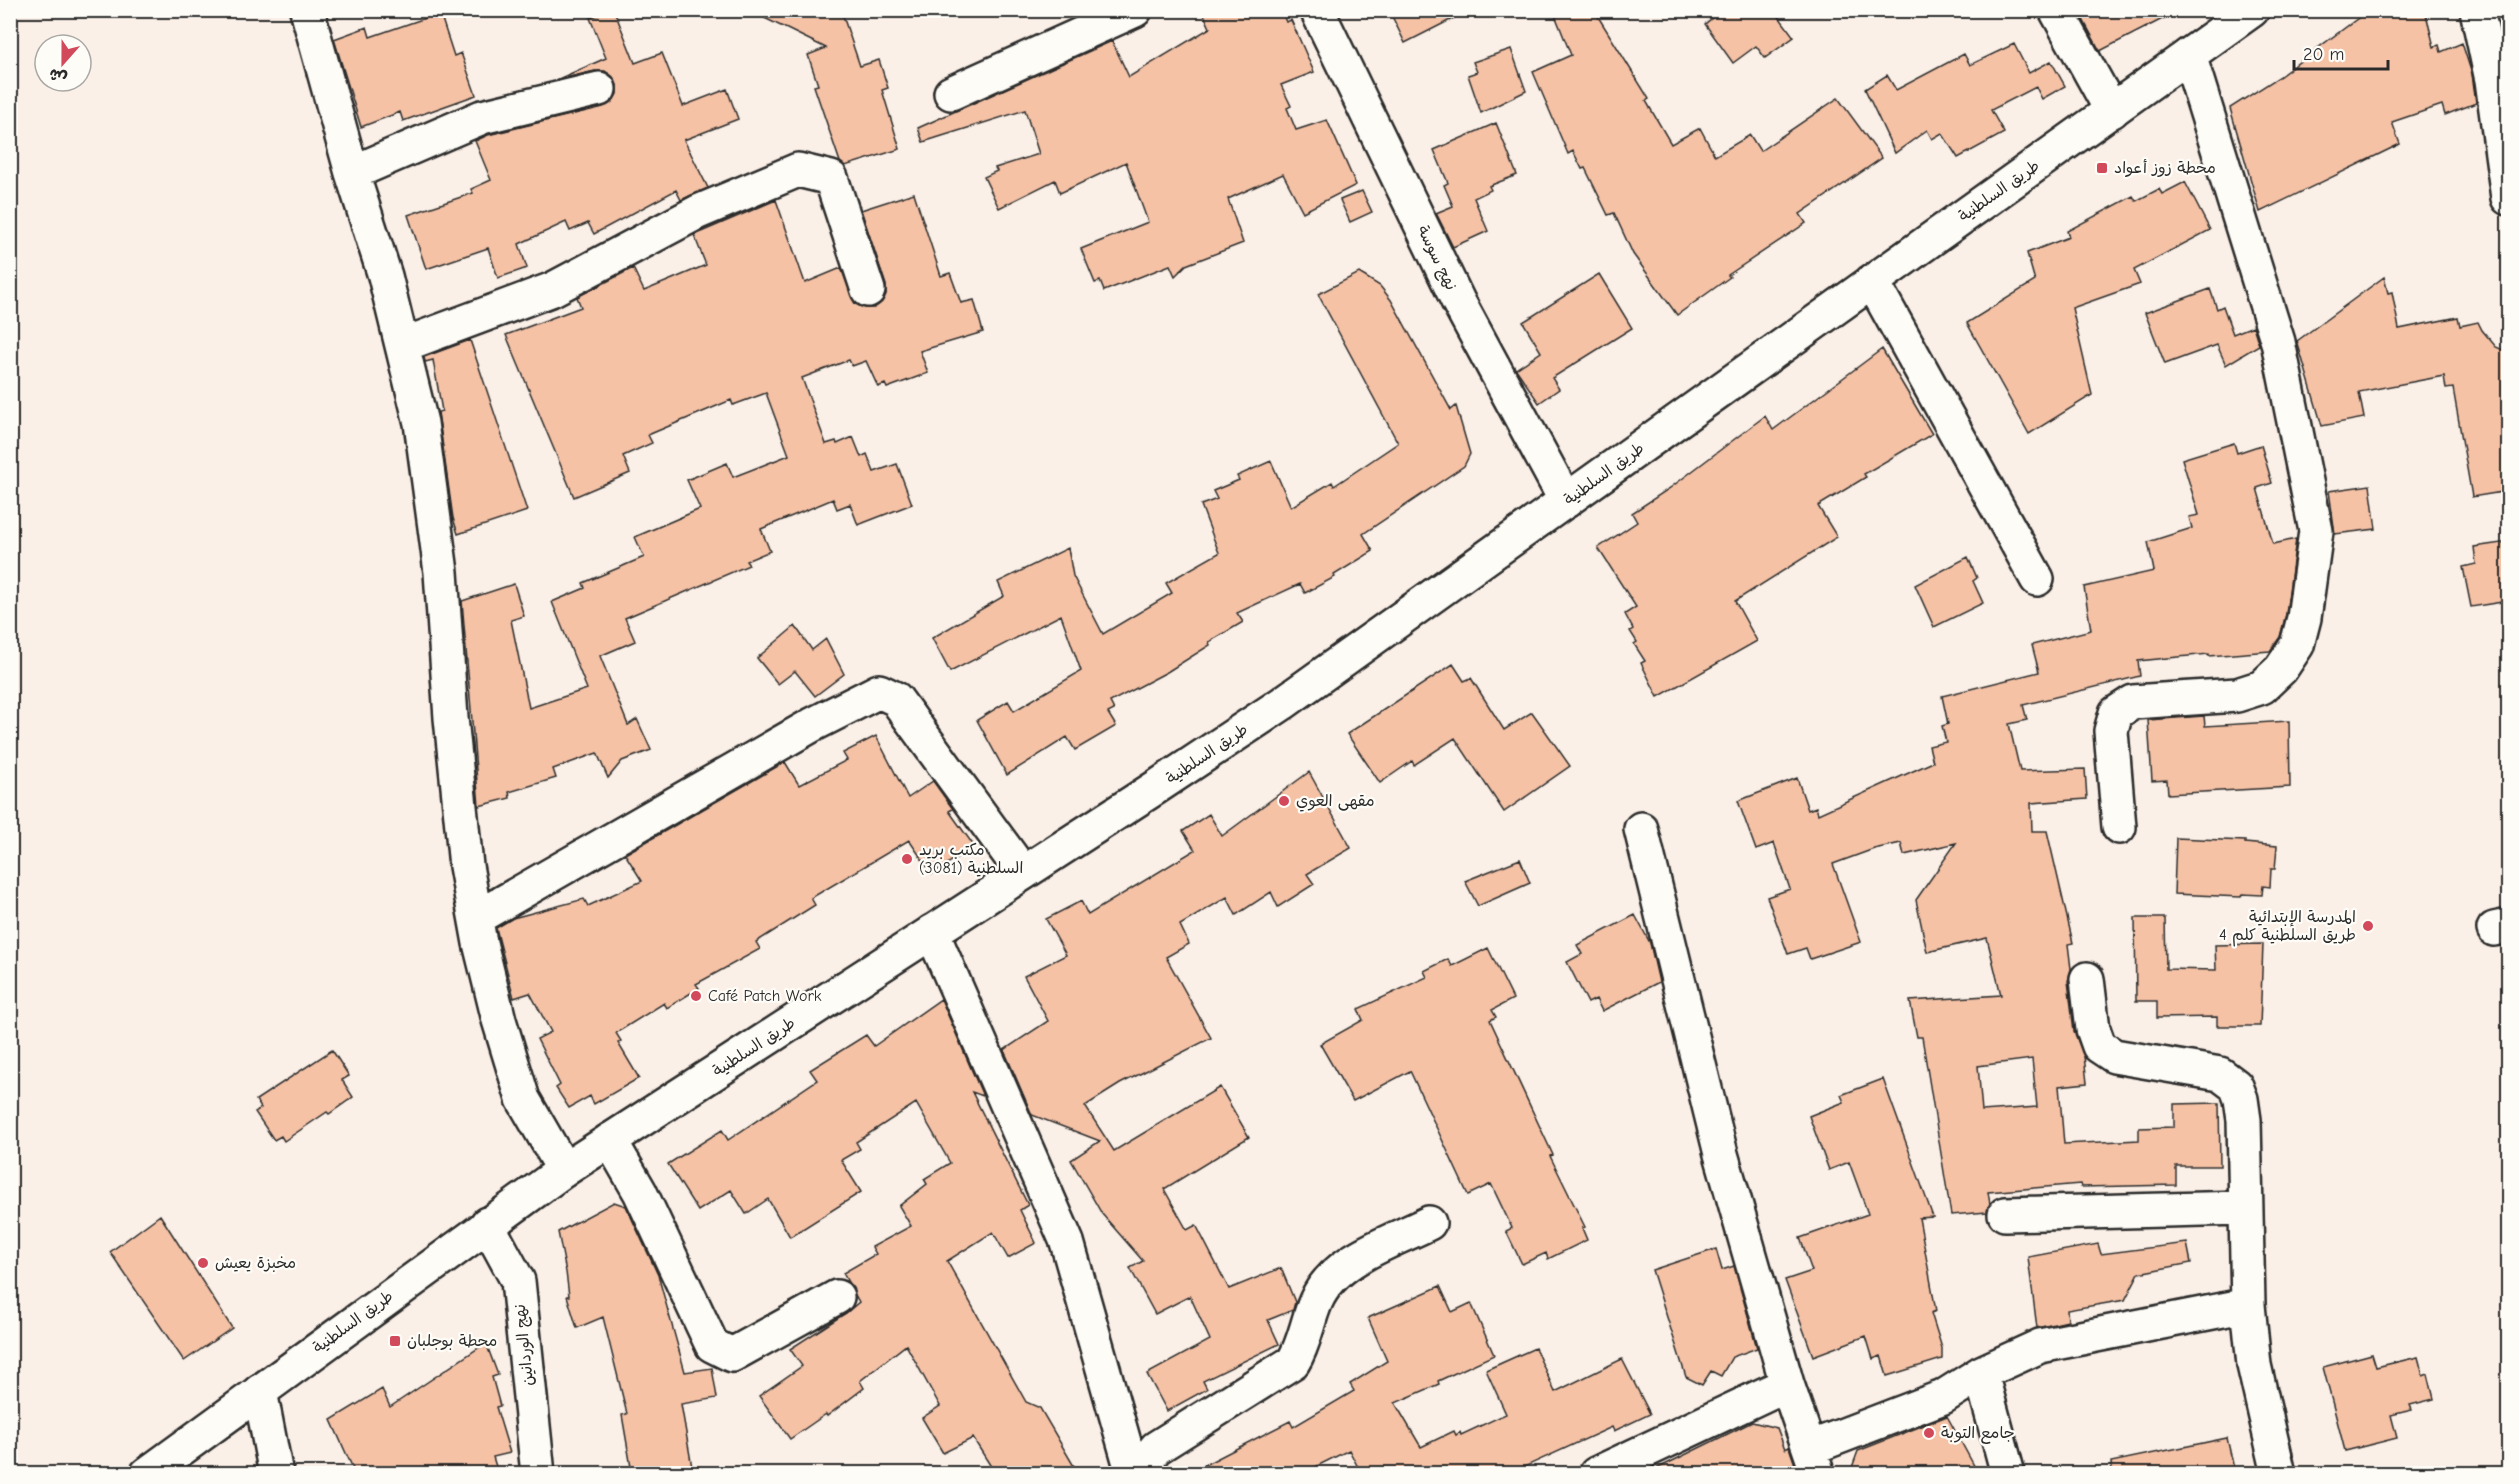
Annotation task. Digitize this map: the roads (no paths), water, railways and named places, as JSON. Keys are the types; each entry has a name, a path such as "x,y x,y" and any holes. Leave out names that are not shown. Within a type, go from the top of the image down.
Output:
{"street":[{"path":"307,10 352,173 386,276 422,423 441,572 462,832 476,918 499,1020 523,1099 564,1170"},
{"path":"951,93 1135,10"},
{"name":"نهج سوسة","path":"1317,10 1458,301 1566,501"},
{"path":"2056,10 2112,111"},
{"name":"طريق السلطنية","path":"147,1473 564,1170 1283,703 2252,10"},
{"path":"2477,10 2492,80 2508,198"},
{"path":"2119,827 2111,731 2116,713 2133,702 2237,694 2262,687 2281,669 2297,645 2304,618 2316,531 2278,342 2189,55"},
{"path":"352,173 482,117 598,89"},
{"path":"403,345 553,289 698,212 798,170 831,178 868,290"},
{"path":"1872,281 2037,579"},
{"path":"476,918 812,725 879,691 896,699 1023,873"},
{"path":"1641,829 1721,1154 1787,1384 1814,1461 1944,1397 1981,1373 2040,1347 2248,1305"},
{"path":"932,932 1067,1242 1135,1473"},
{"path":"2087,979 2093,1029 2099,1046 2114,1056 2220,1074 2236,1086 2241,1099 2244,1120 2244,1208 2248,1305 2254,1365 2279,1473"},
{"path":"610,1140 640,1192 712,1345 732,1355 837,1297"},
{"path":"2005,1214 2244,1208"},
{"path":"1135,1473 1156,1448 1171,1437 1293,1362 1302,1347 1316,1299 1332,1276 1356,1259 1429,1223"},
{"name":"نهج الوردانين","path":"487,1224 518,1281 538,1473"},
{"path":"1981,1373 2008,1473"},
{"path":"1596,1473 1787,1384"},
{"path":"260,1391 276,1473"}],"place":[{"name":"محطة زوز أعواد","path":"2102,168"},
{"name":"مقهى العوي","path":"1284,801"},
{"name":"مكتب بريد السلطنية (3081)","path":"907,859"},
{"name":"المدرسة الإبتدائية طريق السلطنية كلم 4","path":"2368,926"},
{"name":"Café Patch Work","path":"696,996"},
{"name":"مخبزة يعيش","path":"203,1263"},
{"name":"محطة بوجلبان","path":"395,1341"},
{"name":"جامع التوبة","path":"1929,1433"}]}
